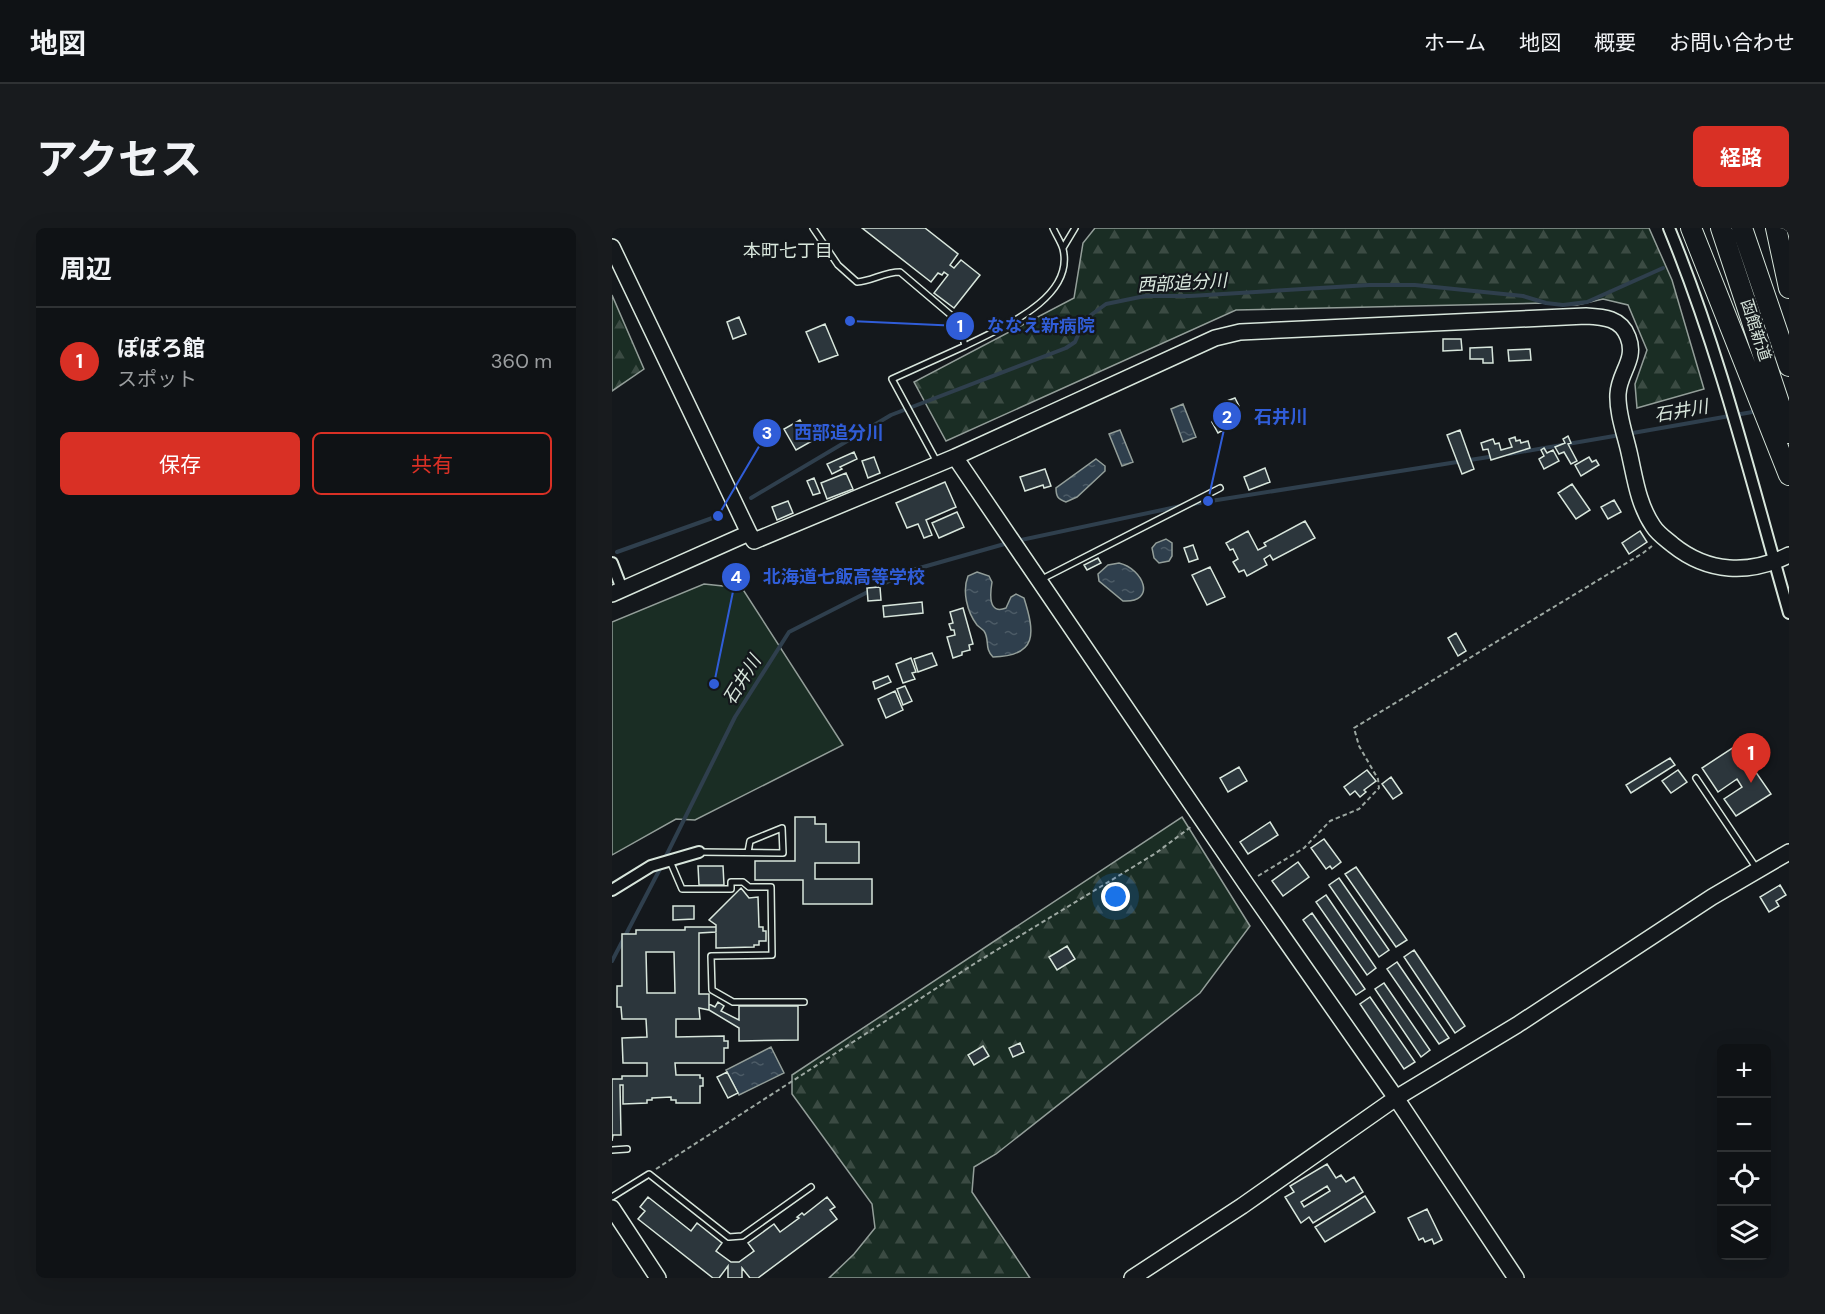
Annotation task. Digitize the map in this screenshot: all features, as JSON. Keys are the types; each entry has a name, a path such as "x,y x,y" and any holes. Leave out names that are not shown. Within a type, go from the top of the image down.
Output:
{"highway":[{"path":"1691,228 1789,476"},
{"name":"函館新道","path":"1721,228 1789,433"},
{"name":"函館新道","path":"1742,228 1789,366"},
{"path":"1776,228 1789,288"}],"street":[{"path":"1669,228 1684,263 1724,384 1789,613"},
{"path":"612,247 754,541 955,457 1215,338 1240,332 1602,317 1615,320 1624,330 1631,346 1631,355 1618,394 1622,425 1642,504 1654,527 1685,555 1704,564 1755,568 1789,555"},
{"path":"955,457 1246,884 1396,1098 1516,1278"},
{"path":"612,563 617,592 749,533"},
{"path":"612,890 651,866 699,852"},
{"path":"1132,1278 1242,1206 1396,1098 1517,1025 1757,869 1789,852"},
{"path":"612,1208 658,1278"}],"lane":[{"path":"813,228 838,265 857,282 870,281 889,272 900,272 959,322 965,346"},
{"path":"938,464 892,379 1012,322 1043,300 1059,283 1064,265 1063,248 1053,228"},
{"path":"1063,248 1075,228"},
{"path":"1039,580 1220,488"},
{"path":"1696,778 1757,869"},
{"path":"699,852 783,853 782,828 750,841 748,852"},
{"path":"670,861 682,888 731,889 731,882 743,882 749,887 771,887 772,955 711,956 712,990 733,1002 804,1002"},
{"path":"612,1150 627,1149"},
{"path":"612,1197 649,1174 729,1237 742,1236 811,1186"}],"path":[{"path":"1246,884 1304,848 1330,821 1359,809 1380,788 1378,779 1359,746 1354,728 1643,553 1663,537"},
{"path":"649,1174 977,962 1156,853 1202,819"}],"green space":[{"path":"1095,228 1649,228 1672,280 1704,389 1637,408 1635,384 1647,350 1628,305 1603,299 1577,305 1546,303 1236,310 946,441 914,382 1074,298 1083,243"},
{"path":"612,295 644,369 612,391"},
{"path":"704,584 742,588 843,745 695,820 676,819 612,855 612,622"},
{"path":"1182,817 1250,926 1200,993 996,1154 974,1167 972,1192 1030,1278 829,1278 854,1254 875,1228 872,1204 792,1094 792,1075"}],"water":[{"path":"1183,404 1196,437 1183,442 1171,409"},
{"path":"1120,430 1133,462 1122,466 1109,434"},
{"path":"1096,459 1105,466 1105,471 1077,497 1066,502 1059,499 1056,488"},
{"path":"1166,539 1172,543 1172,556 1169,561 1159,563 1154,558 1152,548 1156,543"},
{"path":"1119,563 1128,566 1140,578 1143,591 1140,597 1123,601 1099,581 1098,574 1108,565"},
{"path":"977,572 989,576 992,582 992,602 996,609 1006,608 1011,597 1016,594 1024,598 1031,632 1030,640 1018,652 1008,656 993,657 990,654 986,634 973,620 966,601 965,588 968,576"},
{"path":"771,1047 784,1073 739,1095 726,1070"}],"building":[{"path":"862,228 925,228 958,254 950,265 954,268 961,260 980,275 954,308 934,293 948,275 944,272 942,275 938,273 931,282"},
{"path":"739,317 746,334 733,339 727,322"},
{"path":"825,324 838,355 819,362 806,332"},
{"path":"1443,339 1461,339 1462,350 1443,351"},
{"path":"1492,347 1493,363 1483,363 1483,359 1470,359 1470,348"},
{"path":"1530,349 1531,360 1509,361 1508,350"},
{"path":"1235,398 1239,406 1227,411 1224,402"},
{"path":"1220,418 1225,429 1218,433 1212,422"},
{"path":"800,420 812,441 796,450 784,429"},
{"path":"1460,430 1474,469 1462,474 1447,435"},
{"path":"1568,436 1571,443 1568,444 1577,461 1571,464 1564,452 1559,454 1555,447 1565,443 1563,439"},
{"path":"1515,437 1516,441 1520,440 1521,443 1528,441 1530,448 1491,460 1488,449 1483,450 1481,443 1493,439 1495,444 1499,443 1501,450 1512,447 1509,439"},
{"path":"1544,448 1547,453 1553,450 1559,461 1544,469 1539,459 1544,456 1541,450"},
{"path":"854,452 857,459 840,467 842,469 832,474 827,464"},
{"path":"874,457 880,473 868,478 862,461"},
{"path":"1589,457 1592,462 1596,460 1599,465 1581,476 1575,465"},
{"path":"1265,468 1270,482 1249,490 1244,477"},
{"path":"1045,469 1051,486 1044,488 1043,485 1025,491 1020,477"},
{"path":"846,473 853,489 827,499 821,483"},
{"path":"814,478 820,493 813,495 807,481"},
{"path":"945,482 956,507 926,520 932,535 924,538 918,524 907,528 896,503"},
{"path":"1572,484 1590,510 1576,519 1558,493"},
{"path":"1614,500 1621,512 1608,519 1601,507"},
{"path":"788,501 793,513 777,520 772,507"},
{"path":"957,512 964,527 939,538 932,523"},
{"path":"1305,521 1315,538 1273,560 1270,555 1264,559 1267,565 1247,576 1244,570 1239,572 1233,562 1238,559 1233,549 1230,550 1226,543 1248,531 1258,550 1266,546 1264,543"},
{"path":"1640,531 1647,542 1629,554 1622,543"},
{"path":"1193,545 1198,559 1189,562 1184,548"},
{"path":"1098,558 1101,563 1087,570 1084,565"},
{"path":"1210,567 1225,597 1207,605 1192,575"},
{"path":"880,587 881,600 868,601 867,588"},
{"path":"922,602 923,613 884,617 883,606"},
{"path":"963,608 973,644 969,645 970,650 953,658 947,637 955,635 949,624 953,623 950,612"},
{"path":"1456,633 1466,651 1458,656 1448,638"},
{"path":"932,653 937,665 918,672 914,659"},
{"path":"911,658 916,672 912,673 915,679 903,683 896,664"},
{"path":"888,676 891,682 875,689 873,682"},
{"path":"905,686 912,701 903,705 897,689"},
{"path":"895,691 903,710 886,718 878,699"},
{"path":"1737,745 1771,794 1736,816 1724,799 1742,787 1737,779 1718,792 1702,768"},
{"path":"1670,758 1675,765 1631,793 1626,785"},
{"path":"1239,767 1247,781 1228,792 1220,778"},
{"path":"1367,770 1376,781 1364,790 1366,792 1360,797 1355,791 1350,795 1344,787"},
{"path":"1678,770 1687,782 1671,793 1662,781"},
{"path":"1391,777 1402,793 1393,799 1382,784"},
{"path":"795,817 815,817 815,824 826,824 826,842 859,842 859,863 815,863 815,879 872,879 872,904 803,904 803,880 755,880 755,861 795,861"},
{"path":"1270,822 1278,835 1248,854 1240,842"},
{"path":"1324,839 1341,862 1332,869 1330,866 1326,869 1311,848"},
{"path":"1298,862 1309,877 1283,896 1272,881"},
{"path":"698,866 723,866 724,885 699,885"},
{"path":"1356,867 1407,940 1396,947 1345,874"},
{"path":"1339,878 1389,950 1379,957 1329,885"},
{"path":"1780,885 1786,895 1776,901 1779,906 1769,912 1760,897"},
{"path":"741,888 749,898 758,897 759,927 763,927 763,931 766,931 766,941 759,941 759,945 754,945 754,947 716,948 716,925 709,920"},
{"path":"1326,895 1376,968 1367,975 1316,902"},
{"path":"673,906 694,906 694,919 673,920"},
{"path":"1312,913 1365,989 1356,995 1303,920"},
{"path":"685,927 716,927 716,932 699,933 699,994 709,994 709,1010 699,1008 700,1019 676,1019 676,1037 724,1036 724,1041 728,1041 728,1048 724,1048 724,1063 675,1063 676,1075 700,1075 700,1078 703,1078 703,1086 700,1086 700,1103 676,1103 676,1100 671,1100 671,1097 652,1098 652,1100 647,1100 647,1103 623,1104 623,1085 620,1085 621,1135 613,1135 612,1141 612,1079 622,1079 622,1076 647,1076 647,1063 623,1063 622,1038 647,1037 646,1019 622,1019 621,1007 617,1007 617,986 622,986 622,934 636,934 636,930 685,930","holes":["646,952 674,952 675,993 647,993"]},
{"path":"1067,946 1075,959 1057,970 1049,957"},
{"path":"1414,950 1465,1026 1455,1033 1404,957"},
{"path":"1397,962 1449,1038 1439,1044 1387,969"},
{"path":"1384,983 1430,1050 1421,1057 1375,989"},
{"path":"1370,997 1415,1062 1404,1069 1360,1004"},
{"path":"718,1002 724,1006 721,1011 739,1020 739,1006 798,1006 798,1040 739,1041 739,1028 709,1010 709,1004 715,1007"},
{"path":"1020,1043 1024,1052 1013,1057 1009,1048"},
{"path":"983,1046 989,1056 974,1065 968,1055"},
{"path":"727,1072 738,1093 728,1098 717,1077"},
{"path":"1327,1164 1336,1178 1341,1175 1346,1182 1354,1177 1363,1192 1313,1223 1309,1217 1301,1223 1285,1197 1294,1192 1290,1186","holes":["1327,1186 1330,1191 1304,1207 1301,1202"]},
{"path":"1365,1196 1375,1212 1325,1242 1315,1227"},
{"path":"648,1197 691,1231 697,1223 722,1243 716,1251 731,1262 739,1262 754,1251 748,1243 774,1224 780,1232 799,1218 797,1217 802,1213 804,1215 827,1197 835,1207 830,1210 837,1219 758,1278 750,1278 742,1268 742,1278 728,1278 728,1266 719,1278 713,1278 638,1219 645,1211 640,1207"},
{"path":"1427,1209 1442,1240 1434,1244 1432,1239 1425,1242 1423,1238 1419,1240 1408,1218"}],"waterway":[{"name":"西部追分川","path":"751,498 891,415 1066,348 1075,342 1081,328 1091,315 1106,304 1145,296 1190,296 1369,285 1415,285 1523,296 1563,305 1587,302 1663,268"},
{"name":"石井川","path":"1627,434 1758,411"},
{"name":"石井川","path":"1509,454 1620,435"},
{"name":"石井川","path":"1192,504 1495,456"},
{"name":"石井川","path":"1016,541 1181,506"},
{"name":"西部追分川","path":"617,552 718,516"},
{"name":"石井川","path":"665,858 735,717 789,632 909,571 1008,543"},
{"name":"石井川","path":"612,961 662,865"}],"place":[{"name":"ななえ新病院","path":"850,321"},
{"name":"石井川","path":"1208,501"},
{"name":"西部追分川","path":"718,516"},
{"name":"北海道七飯高等学校","path":"714,684"},
{"name":"ぽぽろ館","path":"1751,783"}],"district":[{"name":"本町七丁目","path":"788,251"}]}
